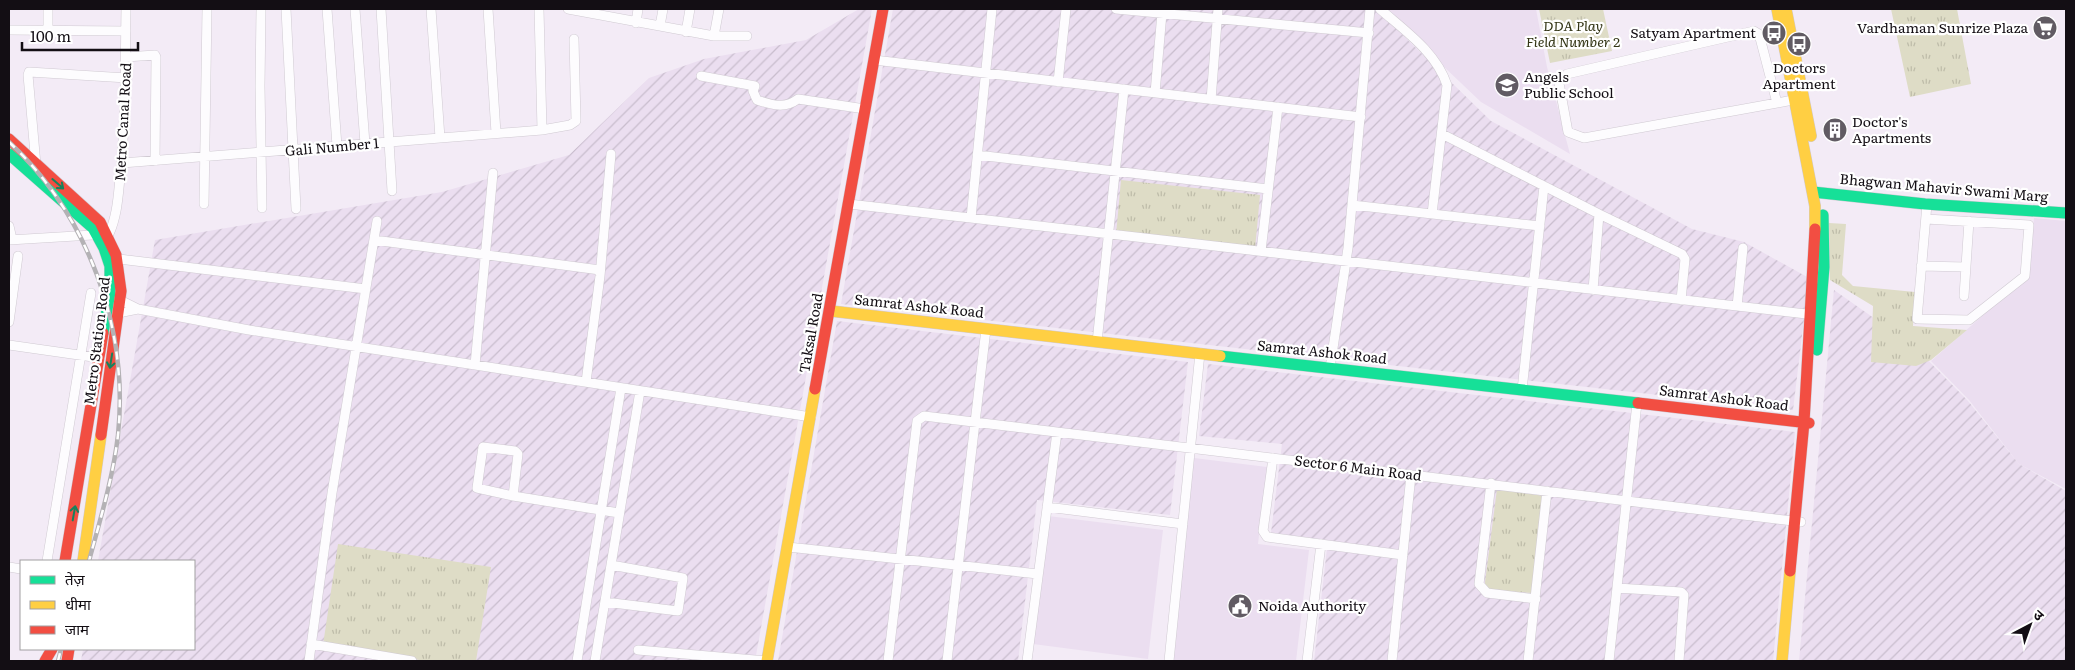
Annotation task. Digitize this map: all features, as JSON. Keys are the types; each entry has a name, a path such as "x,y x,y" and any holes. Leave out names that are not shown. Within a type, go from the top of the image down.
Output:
{"street":[{"path":"48,9 48,30"},
{"name":"Metro Canal Road","path":"103,235 116,217 122,163 127,78 126,9"},
{"path":"204,204 207,9"},
{"path":"261,9 260,152 262,208"},
{"path":"286,9 296,209"},
{"path":"327,9 337,146"},
{"path":"354,9 365,144"},
{"path":"380,9 392,191"},
{"path":"431,9 440,138"},
{"path":"488,9 496,134"},
{"path":"540,9 542,130"},
{"path":"568,9 611,12 636,23 686,32 714,36 747,36"},
{"path":"636,23 638,9"},
{"path":"660,26 663,9"},
{"path":"686,32 690,9"},
{"path":"714,36 719,9"},
{"name":"Taksal Road","path":"767,661 831,312 883,9"},
{"path":"971,218 987,74 992,9"},
{"path":"1058,82 1066,9"},
{"path":"1116,9 1369,33"},
{"path":"1211,100 1218,9"},
{"path":"1330,368 1346,261 1370,9"},
{"path":"1380,9 1424,48 1442,71 1448,95 1432,214"},
{"path":"1777,9 1799,99"},
{"path":"1786,9 1799,99 1816,192 1823,213 1824,267 1816,315 1806,422 1790,661"},
{"path":"1155,93 1162,12"},
{"path":"9,30 126,31"},
{"path":"1777,103 1760,34 1754,31 1567,74 1559,83 1568,132 1584,138 1777,103 1799,99"},
{"name":"Gali Number 1","path":"122,163 542,130 570,124 576,121 574,39"},
{"path":"126,57 155,55 156,57 155,161"},
{"path":"874,60 1361,117"},
{"path":"36,165 28,74 80,74 127,78"},
{"path":"701,76 755,86 753,91 757,100 776,106 791,104 798,99 865,109"},
{"path":"1097,342 1124,89"},
{"path":"1261,251 1278,107"},
{"path":"1442,134 1684,256 1681,300"},
{"name":"Metro Station Road","path":"9,139 100,222 110,266 110,292 100,358 65,560"},
{"name":"Metro Station Road","path":"9,154 103,235 119,259 120,300 83,560"},
{"path":"586,382 600,270 611,154"},
{"path":"977,155 1268,189"},
{"path":"475,365 493,173"},
{"path":"1522,390 1544,186"},
{"name":"Bhagwan Mahavir Swami Marg","path":"1816,192 1928,204 2066,213"},
{"path":"849,204 1816,315"},
{"path":"1926,219 2029,225 2026,276 1969,320 1917,319 1921,266 1926,219 1928,204"},
{"path":"1352,205 1540,226"},
{"path":"1593,290 1599,214"},
{"path":"309,661 332,493 358,347 377,221"},
{"path":"1964,296 1969,221"},
{"path":"9,226 11,240 103,235"},
{"path":"374,240 600,270"},
{"path":"1737,306 1743,248"},
{"path":"9,322 18,256"},
{"path":"119,259 366,289"},
{"path":"1921,266 1966,266"},
{"path":"47,560 91,294"},
{"path":"120,300 138,309 249,330 811,417"},
{"path":"118,313 138,309"},
{"name":"Samrat Ashok Road","path":"831,312 1806,422"},
{"path":"947,661 986,329"},
{"path":"9,345 100,358"},
{"path":"1169,661 1200,354"},
{"path":"577,661 621,388"},
{"path":"595,661 640,391"},
{"path":"1610,661 1636,403"},
{"name":"Sector 6 Main Road","path":"901,559 917,421 924,416 1798,521"},
{"path":"1027,661 1058,432"},
{"path":"513,496 518,454 515,451 483,447 477,488 513,496 619,513"},
{"path":"1273,458 1265,534 1270,538 1403,555"},
{"path":"1392,661 1412,475"},
{"path":"1491,483 1479,584 1487,593 1536,599"},
{"path":"1528,661 1548,491"},
{"path":"1048,507 1183,524"},
{"path":"1782,661 1798,521"},
{"path":"1307,661 1321,544"},
{"path":"788,547 1038,574"},
{"path":"888,661 901,559"},
{"path":"605,602 678,611 679,606 683,578 611,565"},
{"path":"1617,588 1681,592 1684,595 1679,661"},
{"path":"311,644 412,661"},
{"path":"45,661 51,650"},
{"path":"638,650 767,661"}],"shaded area":[{"path":"859,9 872,9 755,661 81,661 83,650 195,650 195,560 98,560 155,240 442,192 569,155 649,78 704,59 806,40"},
{"path":"893,9 1376,9 1491,121 1692,229 1744,242 1809,278 1793,410 841,304"},
{"name":"Angels Public School","path":"1383,9 1536,9 1547,67 1570,154 1481,102"},
{"path":"2034,218 2066,221 2066,489 2019,464 1969,400 1931,361 2029,275"},
{"path":"1834,290 1915,347 1968,401 2019,464 2066,491 2066,661 1799,661"},
{"path":"837,321 1188,362 1170,515 1037,500 1018,661 778,661"},
{"path":"1208,364 1795,432 1773,661 1314,661 1328,540 1271,533 1282,444 1199,436"},
{"name":"Noida Authority","path":"1194,458 1267,467 1258,544 1309,550 1296,661 1170,661"},
{"path":"1048,516 1163,530 1148,659 1033,644"}],"green space":[{"name":"DDA Play Field Number 2","path":"1539,9 1603,9 1612,51 1550,63"},
{"path":"1891,9 1957,9 1971,84 1910,97"},
{"path":"1121,180 1260,195 1255,249 1116,235"},
{"path":"1829,223 1846,224 1842,275 1853,286 1915,292 1913,326 1967,330 1931,360 1916,366 1871,362 1873,306 1830,280"},
{"path":"1497,489 1544,496 1533,593 1484,590"},
{"path":"338,544 491,567 476,661 426,661 323,645"}],"railway":[{"path":"9,142 37,171 61,204 81,239 97,276 109,315 117,354 120,395 116,451 110,483 89,560"},
{"path":"58,661 61,650"}],"traffic: fast":[{"path":"9,154 93,228 104,248 110,266 110,292 103,333"},
{"path":"1813,192 1925,204 2066,213"},
{"path":"1817,350 1824,267 1823,215"},
{"path":"1220,356 1638,403"}],"traffic: slow":[{"path":"1777,9 1815,206 1815,229"},
{"path":"1786,9 1811,136"},
{"path":"831,311 1220,356"},
{"path":"767,661 815,389"},
{"path":"83,560 101,435"},
{"path":"1782,661 1790,571"}],"traffic: jam":[{"path":"815,389 883,9"},
{"path":"9,139 100,222 116,255 121,291 101,435"},
{"path":"1790,571 1804,422 1815,229"},
{"path":"65,560 103,333"},
{"path":"1638,403 1809,423"},
{"path":"45,661 51,650"},
{"path":"67,661 69,650"}],"place":[{"name":"Vardhaman Sunrize Plaza","path":"2045,28"},
{"name":"Satyam Apartment","path":"1774,33"},
{"name":"Doctors Apartment","path":"1799,44"},
{"name":"Angels Public School","path":"1507,85"},
{"name":"Doctor's Apartments","path":"1835,130"},
{"name":"Noida Authority","path":"1240,606"}]}
